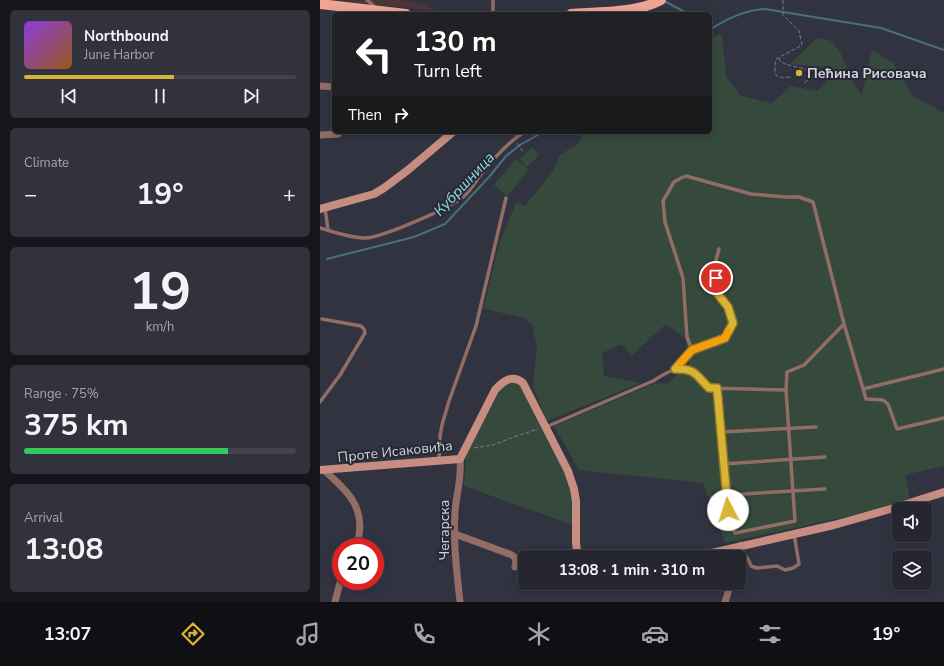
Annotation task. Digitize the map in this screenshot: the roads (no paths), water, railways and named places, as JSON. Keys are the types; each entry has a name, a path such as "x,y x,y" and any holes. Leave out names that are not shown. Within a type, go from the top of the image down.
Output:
{"main road":[{"path":"607,12 640,8 658,2"},
{"path":"320,4 389,12"}],"street":[{"path":"320,86 332,87"},
{"path":"320,135 338,134"},
{"path":"322,208 366,197 384,188 452,134"},
{"name":"Проте Исаковића","path":"322,471 460,459 496,390 503,381 514,378 523,383 568,471 576,501 577,550"},
{"name":"Чегарска","path":"460,459 462,472 455,512 455,534 460,602"},
{"path":"322,471 347,492 361,523 358,538"},
{"path":"737,550 874,514 944,492"},
{"path":"455,534 512,555 515,558 515,567"},
{"path":"335,602 338,590"},
{"path":"725,602 729,590"}],"lane":[{"path":"367,0 380,11"},
{"path":"493,0 493,12"},
{"path":"320,228 357,238 371,238 452,204 463,197 493,159 510,142 521,134"},
{"path":"692,350 687,337 683,278 665,222 663,201 674,182 686,176 751,194 786,198 799,197 813,202 844,324 866,399 883,400 888,404 898,429 944,418"},
{"path":"439,461 442,425 481,307 506,198"},
{"path":"322,208 328,230"},
{"path":"675,369 692,350 725,338 733,323 728,307 717,293 715,264 719,249"},
{"path":"320,402 340,375 365,333 361,326 322,319"},
{"path":"717,388 730,525 735,533 795,521 786,390 787,372 804,365 844,324"},
{"path":"546,427 653,381 666,372 675,369 685,369 699,375 709,388 786,390"},
{"path":"863,389 944,369"},
{"path":"721,432 816,427"},
{"path":"724,464 825,457"},
{"path":"727,495 825,489"},
{"path":"746,557 751,566 757,568 777,566 785,570 793,568 799,564 794,534"}],"waterway":[{"path":"664,1 685,12"},
{"name":"Кубршница","path":"712,29 736,16 750,11 765,9 881,28 944,50"},
{"name":"Кубршница","path":"327,259 414,237 445,224 489,177 506,156 520,145 539,134"}],"place":[{"name":"Пећина Рисовача","path":"799,73"}]}
